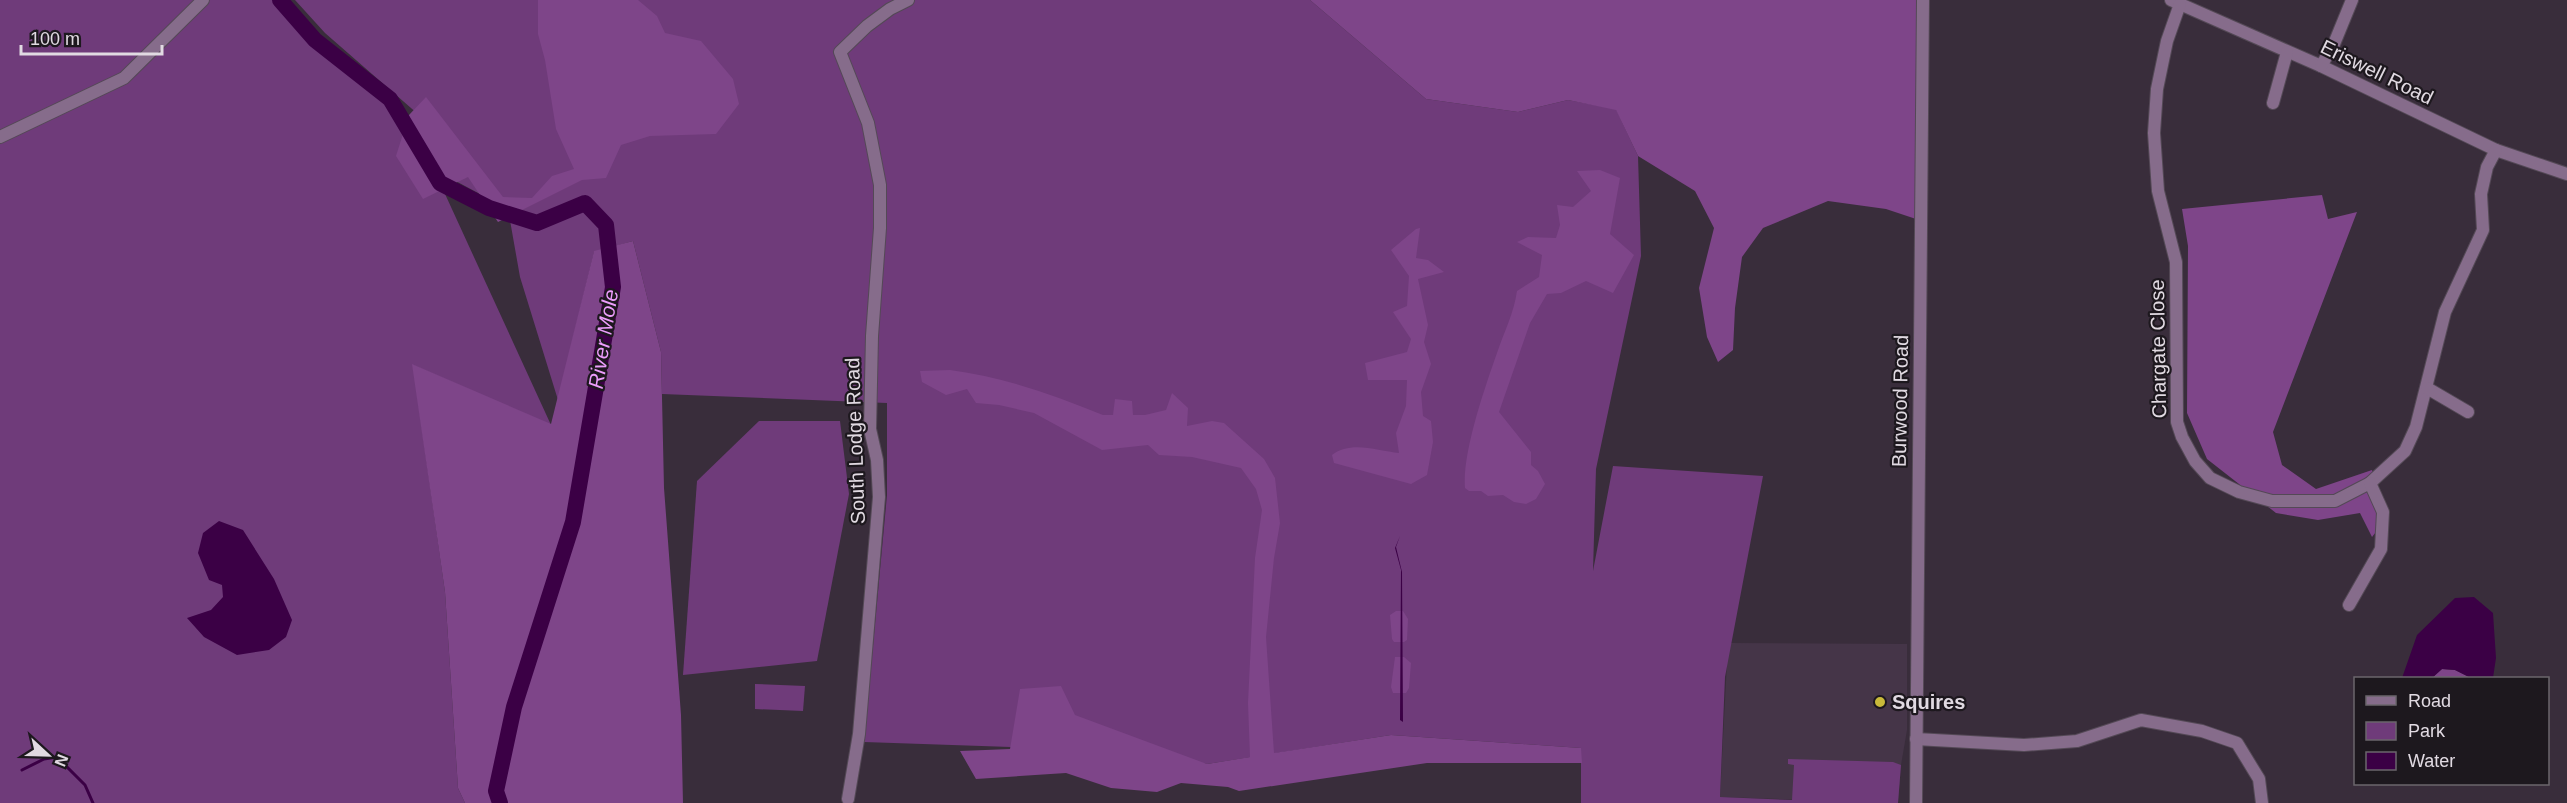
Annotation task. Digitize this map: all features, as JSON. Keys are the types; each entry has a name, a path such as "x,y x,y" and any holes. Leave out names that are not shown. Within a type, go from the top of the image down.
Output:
{"street":[{"path":"0,137 124,78 203,0"},
{"name":"South Lodge Road","path":"848,799 859,734 879,497 877,460 870,429 872,336 880,228 880,185 868,123 840,51 867,26 890,9 908,0"},
{"name":"Burwood Road","path":"1916,803 1923,0"},
{"path":"2321,66 2334,44 2352,0"},
{"name":"Eriswell Road","path":"2176,2 2321,66 2496,150 2567,174"},
{"name":"Chargate Close","path":"2176,2 2157,89 2154,132 2158,191 2176,262 2178,422 2182,437 2195,461 2210,478 2239,492 2272,501 2335,501 2370,483 2405,451 2416,427 2445,312 2483,230 2481,194 2487,167 2496,150"},
{"path":"2272,103 2287,52"},
{"path":"2427,388 2468,412"},
{"path":"2349,605 2381,549 2384,512 2370,483"},
{"path":"1916,739 2024,745 2077,741 2141,720 2202,731 2237,743 2259,779 2262,803"}],"shaded area":[{"path":"538,0 638,0 657,16 665,33 701,41 733,79 739,104 716,134 650,136 621,145 606,178 582,180 498,222 468,177 423,199 396,156 409,115 426,97 503,197 532,198 552,176 574,169 556,129 545,60 538,34"},
{"path":"1310,0 1917,0 1916,219 1886,209 1828,201 1763,228 1742,257 1735,308 1733,350 1718,362 1707,337 1699,288 1714,228 1695,191 1638,156 1616,110 1568,100 1518,112 1426,99"},
{"path":"1600,170 1620,178 1610,234 1634,255 1613,293 1586,281 1561,293 1547,294 1530,323 1499,412 1531,452 1531,465 1538,471 1545,484 1536,499 1526,504 1514,502 1503,495 1488,496 1481,491 1469,491 1465,488 1465,474 1475,420 1517,291 1539,277 1542,255 1517,242 1528,237 1556,238 1560,225 1557,205 1573,207 1591,191 1577,171"},
{"path":"2322,195 2328,219 2357,212 2273,432 2282,465 2316,489 2372,470 2387,518 2372,537 2360,513 2318,520 2276,513 2207,459 2187,413 2188,246 2182,209"},
{"path":"1420,228 1416,258 1428,260 1444,272 1418,279 1428,325 1424,342 1431,364 1421,392 1423,416 1431,421 1433,442 1427,475 1411,484 1334,463 1332,455 1356,447 1399,453 1396,433 1406,406 1407,380 1368,380 1365,363 1407,352 1411,339 1393,312 1407,306 1409,276 1391,250"},
{"path":"633,241 661,352 664,488 681,715 683,803 465,803 458,788 445,592 412,364 551,424 594,251"},
{"path":"950,370 990,377 1028,388 1103,415 1113,415 1115,399 1132,401 1133,415 1166,410 1172,393 1188,408 1187,426 1212,421 1224,423 1264,459 1275,478 1280,523 1266,637 1274,753 1391,735 1581,748 1582,763 1427,763 1239,791 1228,787 1181,783 1157,792 1111,788 1066,773 976,779 960,751 1010,749 1020,689 1061,686 1075,715 1207,764 1250,757 1248,703 1255,558 1262,510 1256,489 1241,468 1192,457 1159,455 1148,445 1102,450 1034,413 999,405 976,403 967,389 946,395 922,382 920,371"},
{"path":"1396,611 1403,611 1408,619 1407,640 1404,642 1394,642 1392,639 1390,615"},
{"path":"1728,643 1907,644 1907,730 1898,803 1720,797"},
{"path":"1395,657 1404,657 1411,663 1409,688 1406,693 1393,693 1391,687"},
{"path":"2442,669 2455,670 2469,677 2433,677"}],"green space":[{"path":"0,0 280,0 315,40 390,99 440,183 551,425 413,365 445,592 458,788 465,803 0,803"},
{"path":"295,0 1310,0 1426,99 1518,112 1568,100 1616,109 1638,156 1641,256 1596,469 1593,571 1613,466 1763,476 1725,677 1720,797 1792,800 1794,765 1788,764 1788,759 1893,762 1901,765 1898,803 1581,803 1581,748 1391,735 1207,764 1152,752 864,742 887,495 887,403 662,394 661,352 633,241 594,252 558,400 520,277 508,209 450,178 419,115 325,33"},
{"path":"759,421 840,421 849,494 817,661 683,675 697,481"},
{"path":"755,684 805,686 803,711 755,709"}],"water":[{"path":"219,521 243,530 274,579 292,620 286,637 269,650 237,655 204,637 187,618 211,610 223,597 222,585 209,580 198,553 203,533"},
{"path":"1400,536 1396,547 1402,572 1403,722 1400,720 1401,570 1395,548"},
{"path":"2474,597 2493,613 2496,658 2493,677 2469,677 2455,670 2442,669 2433,677 2402,677 2417,635 2455,598"}],"waterway":[{"name":"River Mole","path":"280,0 315,40 390,99 440,183 489,208 537,223 585,203 606,225 613,287 573,522 514,707 496,791 500,803"},
{"path":"22,770 44,759 57,757 85,785 93,803"}],"place":[{"name":"Squires","path":"1880,702"}]}
